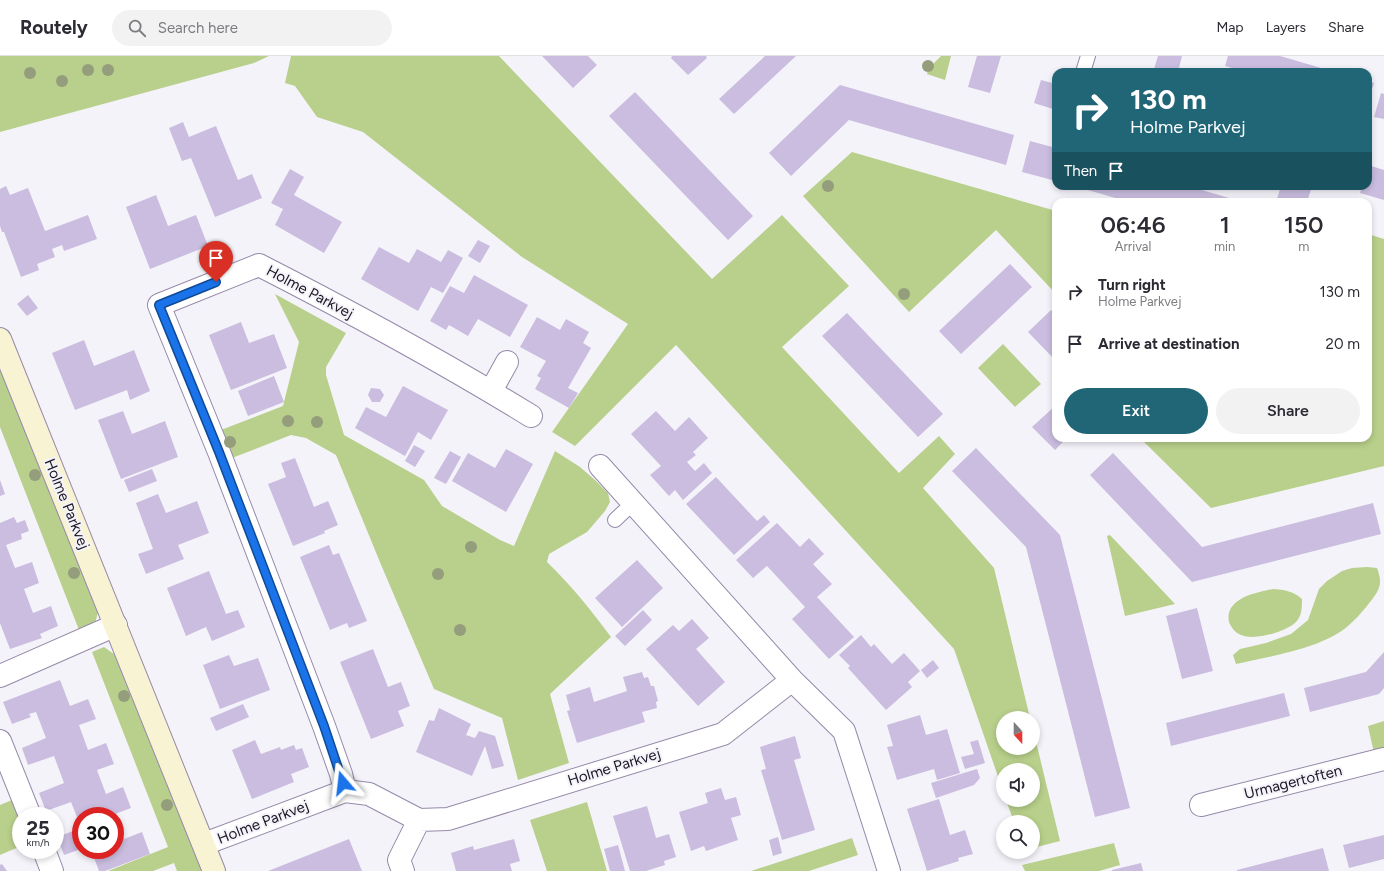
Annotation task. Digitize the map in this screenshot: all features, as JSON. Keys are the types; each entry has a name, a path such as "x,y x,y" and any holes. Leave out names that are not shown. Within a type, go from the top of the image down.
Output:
{"street":[{"name":"Holme Parkvej","path":"345,791 341,774 324,726 219,452 159,305 259,265 327,300 491,391 531,416"},
{"name":"Holme Parkvej","path":"0,339 214,871"},
{"path":"491,391 507,362"},
{"path":"600,466 792,680 844,731 889,871"},
{"path":"0,676 116,625"},
{"name":"Holme Parkvej","path":"204,844 345,791 369,794 419,820 448,819 723,734 792,680"},
{"path":"0,741 26,807"},
{"name":"Urmagertoften","path":"1201,805 1384,760"},
{"path":"403,871 399,860 419,820"},
{"path":"47,859 52,871"}],"lane":[{"path":"1084,68 1088,56"},
{"path":"615,520 633,503"}],"green space":[{"path":"0,56 269,56 254,63 0,132"},
{"path":"291,56 499,56 712,279 782,215 849,286 782,347 899,473 939,436 955,454 923,488 994,568 1028,711 996,711 996,755 1039,755 1060,841 1040,846 1040,815 1011,815 1009,807 1040,807 1040,763 996,763 996,771 954,649 676,345 575,446 552,432 628,324 522,257 363,132 317,117 295,86 285,83"},
{"path":"941,56 951,56 945,80 927,74 931,66"},
{"path":"852,152 1052,210 1052,290 996,230 909,312 803,196"},
{"path":"1372,235 1384,239 1384,466 1211,508 1144,442 1372,442"},
{"path":"275,294 346,333 326,367 326,375 344,435 424,480 442,506 500,540 514,546 555,451 580,467 608,493 610,502 605,511 587,532 549,554 547,562 580,598 611,637 550,694 569,763 518,780 502,718 434,689 336,455 306,438 291,435 232,458 221,430 283,406 299,342"},
{"path":"1003,344 1041,384 1015,407 978,368"},
{"path":"0,370 98,612 95,624 79,630 0,427"},
{"path":"1110,535 1175,604 1125,616 1107,536"},
{"path":"1352,568 1377,568 1380,580 1379,588 1367,606 1348,626 1324,641 1310,646 1279,655 1236,664 1233,655 1240,649 1266,643 1291,634 1308,620 1319,589 1327,581 1342,571"},
{"path":"1274,589 1289,591 1302,599 1301,614 1296,622 1278,632 1254,637 1247,637 1239,634 1232,628 1229,622 1229,614 1232,607 1237,602 1251,594"},
{"path":"104,647 114,654 202,871 177,871 174,863 153,871 108,871 168,847 92,652"},
{"path":"1384,721 1384,749 1374,753 1368,726"},
{"path":"12,800 15,807 12,807 12,850 0,855 0,805"},
{"path":"587,802 607,871 547,871 530,820"},
{"path":"852,838 858,855 809,871 751,871"},
{"path":"1114,843 1120,865 1099,871 1025,871 1022,865"}],"building":[{"path":"542,56 588,56 597,65 573,88"},
{"path":"672,56 706,56 707,58 688,75 671,58"},
{"path":"765,56 796,56 734,114 719,99"},
{"path":"977,56 1001,56 990,93 968,87"},
{"path":"1158,56 1182,56 1179,68 1154,68"},
{"path":"1228,56 1280,56 1321,68 1232,68 1225,66"},
{"path":"1041,80 1052,83 1052,109 1034,103"},
{"path":"840,85 1014,135 1006,165 849,120 791,176 769,153"},
{"path":"635,92 753,216 728,240 609,116"},
{"path":"1381,93 1384,94 1384,119 1374,117"},
{"path":"183,122 189,137 216,126 238,180 252,174 262,198 215,217 191,158 182,161 169,128"},
{"path":"1030,141 1052,147 1052,180 1022,172"},
{"path":"1372,166 1384,170 1384,200 1360,193 1361,190 1372,190"},
{"path":"290,169 304,177 294,195 342,222 324,253 275,225 283,209 271,203"},
{"path":"6,186 10,195 28,188 45,231 88,215 97,239 64,251 62,245 52,249 55,257 37,264 39,270 21,277 4,232 2,232 0,226 0,189"},
{"path":"1088,190 1202,190 1229,198 1115,198"},
{"path":"1280,190 1311,190 1308,198 1277,198"},
{"path":"156,195 168,226 196,215 208,246 150,269 126,207"},
{"path":"478,240 490,246 480,263 468,256"},
{"path":"379,247 409,263 417,249 441,262 448,250 463,258 443,293 431,287 418,311 361,279"},
{"path":"1010,264 1032,287 961,354 939,331"},
{"path":"474,275 528,305 510,337 478,319 468,336 449,325 446,330 430,321 450,286 464,293"},
{"path":"28,295 38,308 27,316 17,304"},
{"path":"1051,310 1052,311 1052,357 1028,332"},
{"path":"847,313 943,414 918,437 822,336"},
{"path":"537,317 560,330 566,319 589,332 583,343 591,348 568,388 578,393 569,408 535,389 541,378 537,376 546,361 520,347"},
{"path":"241,322 249,343 274,334 287,368 231,390 209,335"},
{"path":"84,340 94,366 134,350 150,391 130,400 127,390 75,410 52,353"},
{"path":"274,376 284,402 248,416 238,391"},
{"path":"403,386 448,410 431,440 418,432 405,456 355,428 366,407 386,417"},
{"path":"371,388 380,389 384,395 380,402 372,402 368,395"},
{"path":"1052,409 1052,442 1063,442 1055,450 1032,427"},
{"path":"123,411 132,434 165,421 178,457 121,479 98,420"},
{"path":"656,411 675,431 689,417 708,438 693,452 696,455 687,462 695,471 704,463 712,473 683,500 675,490 669,496 650,475 661,466 631,434"},
{"path":"414,445 425,451 415,467 405,461"},
{"path":"976,448 1060,535 1130,808 1095,817 1026,547 952,471"},
{"path":"506,449 533,464 506,512 452,481 468,453 495,468"},
{"path":"450,451 461,457 446,484 434,478"},
{"path":"1113,453 1202,547 1373,503 1381,534 1192,582 1090,475"},
{"path":"295,458 314,507 328,501 338,525 324,531 325,533 293,546 268,484 286,477 281,463"},
{"path":"152,469 157,481 129,492 124,480"},
{"path":"716,477 757,521 764,515 770,522 734,555 686,504"},
{"path":"0,480 5,494 0,496"},
{"path":"158,494 166,513 197,501 209,533 178,545 184,559 146,574 138,554 153,549 136,503"},
{"path":"14,517 17,523 25,520 29,531 21,534 22,539 6,545 15,568 32,562 39,583 24,589 33,613 51,606 58,626 40,634 42,638 10,649 0,623 0,523"},
{"path":"777,523 800,547 809,538 824,554 813,564 832,584 817,597 854,637 829,659 792,619 805,607 767,566 753,578 736,560"},
{"path":"329,545 333,555 339,553 367,621 349,628 347,623 330,630 300,557"},
{"path":"637,560 663,588 622,627 595,598"},
{"path":"209,571 226,614 238,610 245,627 212,641 206,627 186,636 167,588"},
{"path":"1197,608 1213,671 1182,679 1166,616"},
{"path":"643,610 652,620 625,646 615,636"},
{"path":"692,619 709,638 696,649 725,682 698,706 646,649 673,625 679,631"},
{"path":"861,635 871,647 874,644 892,664 904,653 920,671 908,682 912,687 886,710 848,668 850,666 839,655"},
{"path":"373,649 388,687 401,682 410,706 398,711 404,726 371,739 340,662"},
{"path":"1384,652 1384,688 1379,694 1310,712 1304,688 1366,672"},
{"path":"229,655 234,666 258,658 270,690 220,709 203,665"},
{"path":"933,660 939,668 927,678 921,670"},
{"path":"642,672 644,678 648,677 651,686 654,686 658,701 656,702 657,708 642,712 645,722 577,743 567,711 570,710 566,695 590,687 594,702 627,691 623,677"},
{"path":"60,680 70,706 88,699 96,719 79,725 88,750 106,743 114,764 97,770 106,794 123,787 131,808 124,811 124,807 73,807 71,802 57,807 44,807 39,793 64,783 54,756 28,765 22,748 46,738 36,712 29,714 31,717 12,724 3,702"},
{"path":"1284,693 1290,716 1171,746 1166,723"},
{"path":"243,704 249,717 216,731 210,718"},
{"path":"439,708 471,724 466,735 475,738 479,731 495,736 504,766 492,769 485,746 472,776 416,752 429,720 434,721"},
{"path":"920,715 926,735 947,729 960,773 937,780 934,769 897,780 887,747 893,746 887,725"},
{"path":"795,736 801,758 794,760 815,830 782,840 761,770 766,769 760,747"},
{"path":"255,740 261,754 280,747 281,750 294,745 296,750 302,748 309,767 291,774 294,782 252,799 232,750"},
{"path":"978,740 985,763 965,769 961,757 974,754 970,742"},
{"path":"977,769 980,778 974,785 936,798 931,783"},
{"path":"721,788 725,800 736,797 741,815 731,818 738,840 706,851 704,846 691,851 679,812 708,803 705,793"},
{"path":"939,799 950,835 965,830 973,854 958,858 959,861 927,871 907,809"},
{"path":"647,806 656,838 669,834 676,857 664,861 665,865 646,871 630,871 613,816"},
{"path":"72,831 72,852 64,855 64,834"},
{"path":"142,832 150,854 105,871 99,871 94,859 124,859 124,839"},
{"path":"1384,835 1384,859 1349,868 1343,845"},
{"path":"778,837 782,853 773,856 769,840"},
{"path":"349,839 362,871 268,871"},
{"path":"514,839 520,861 510,864 512,871 456,871 451,853 473,846 474,850"},
{"path":"618,845 625,871 610,871 604,849"},
{"path":"1323,848 1329,871 1237,871 1237,870"},
{"path":"1141,863 1143,871 1112,871 1112,870"},
{"path":"2,864 7,871 0,871 0,865"}],"route":[{"path":"216,282 159,305 219,452 324,726 343,783"}]}
